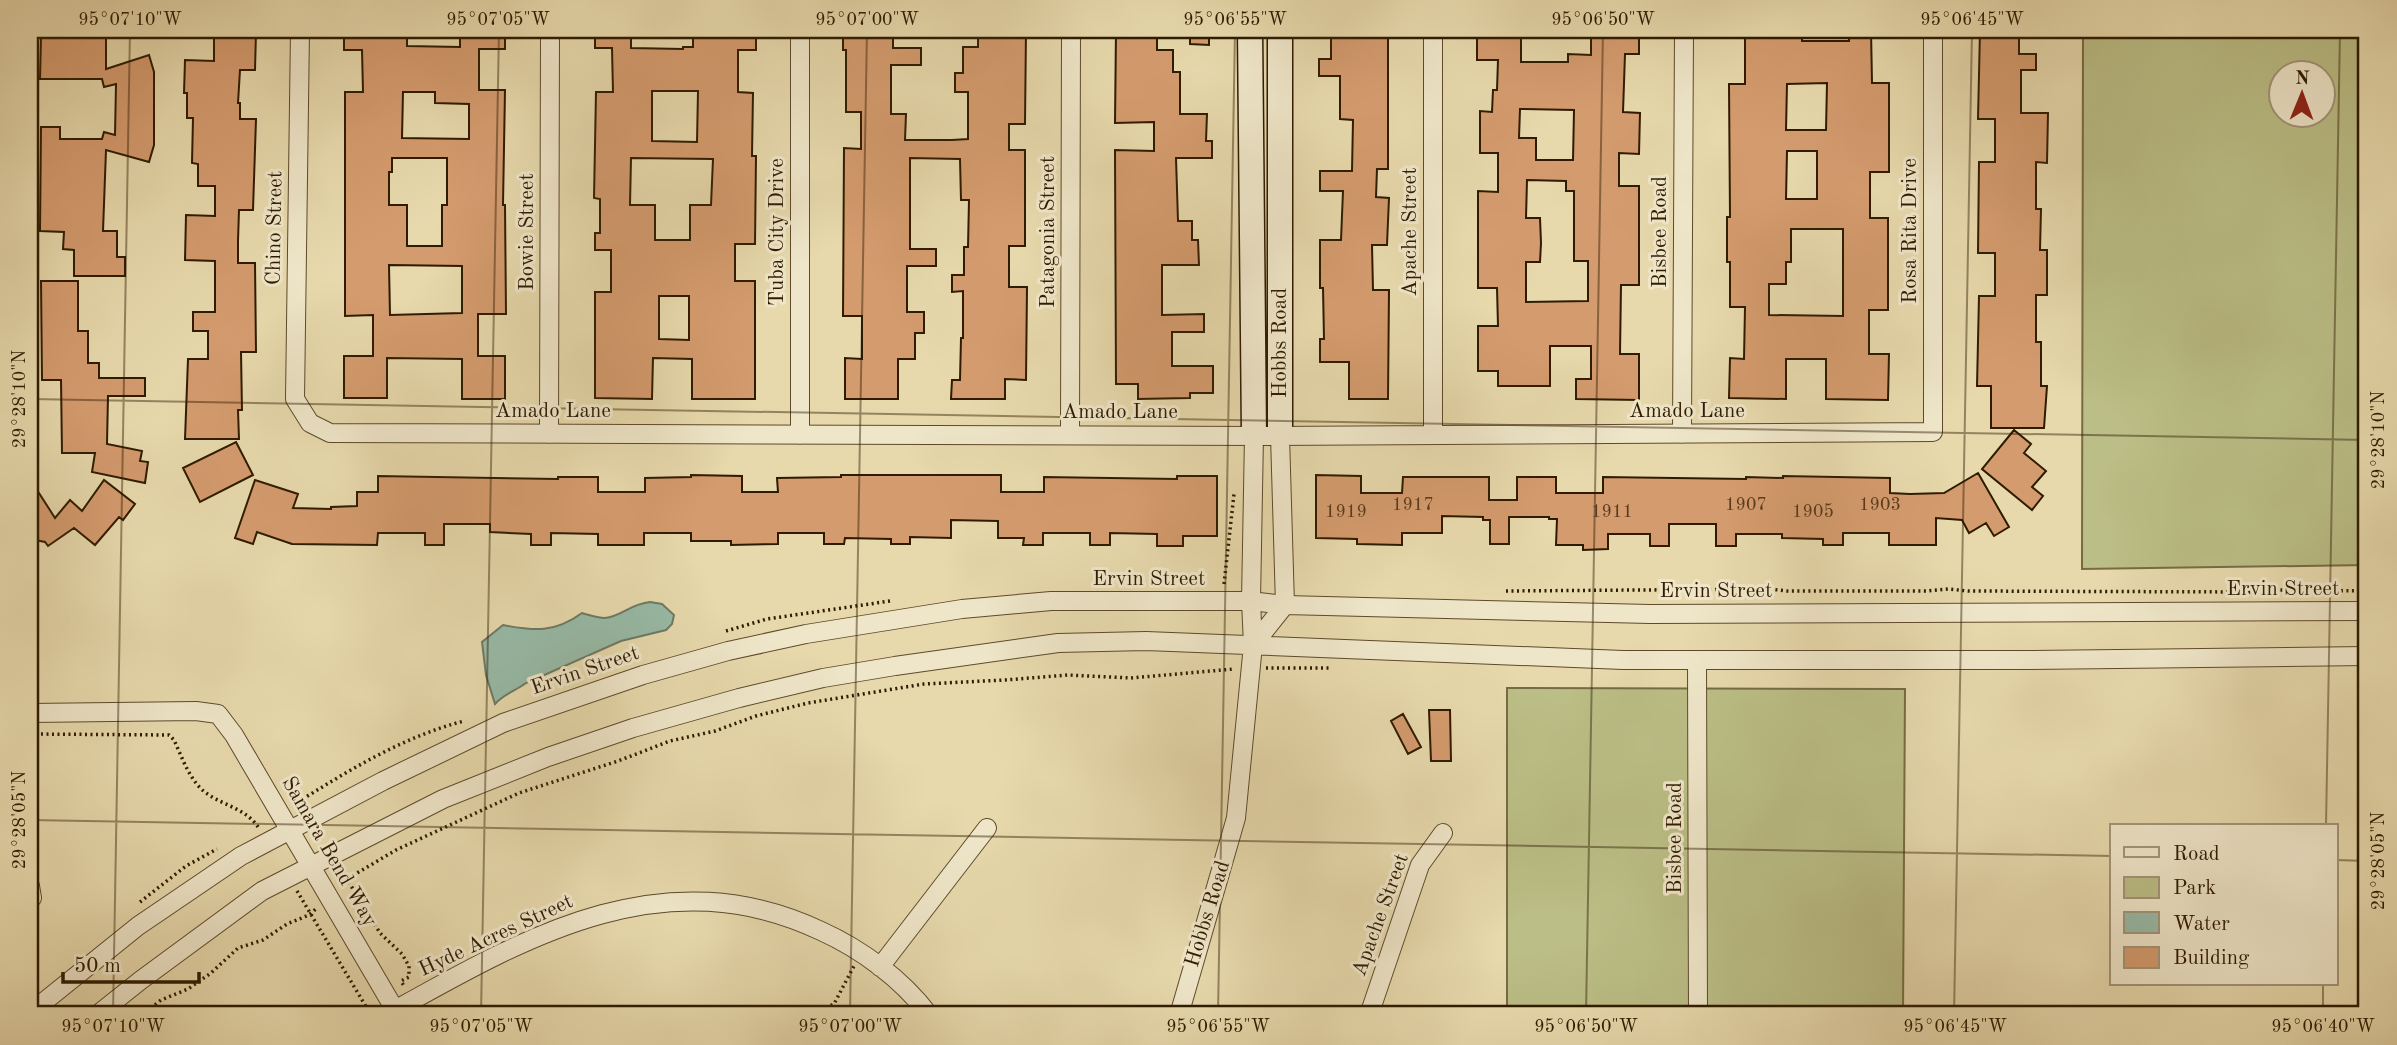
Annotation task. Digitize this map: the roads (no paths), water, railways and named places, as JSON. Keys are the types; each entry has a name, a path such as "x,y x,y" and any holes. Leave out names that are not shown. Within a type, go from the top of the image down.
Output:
{"street":[{"name":"Chino Street","path":"300,30 295,399 310,423"},
{"name":"Bowie Street","path":"549,434 550,30"},
{"name":"Tuba City Drive","path":"800,30 800,435"},
{"name":"Patagonia Street","path":"1070,435 1071,30"},
{"name":"Hobbs Road","path":"1179,1015 1236,818 1254,645 1251,601 1254,436 1250,30"},
{"name":"Hobbs Road","path":"1280,30 1280,436 1285,605"},
{"name":"Apache Street","path":"1433,30 1433,434"},
{"name":"Bisbee Road","path":"1682,434 1684,30"},
{"name":"Rosa Rita Drive","path":"1933,30 1933,432"},
{"name":"Amado Lane","path":"310,423 330,433 1280,436 1933,432"},
{"name":"Ervin Street","path":"30,1013 138,926 241,856 383,781 503,723 643,675 728,651 887,619 1051,601 1251,601 1285,605 1650,614 2367,611"},
{"path":"1254,645 1285,605"},
{"path":"97,1015 141,979 262,891 443,799 548,757 633,728 823,678 895,666 1058,643 1146,641 1623,660 2367,656"},
{"name":"Bisbee Road","path":"1697,660 1698,1015"},
{"name":"Samara Bend Way","path":"30,713 196,711 218,714 234,735 290,830 393,1013"},
{"path":"880,967 988,828"},
{"name":"Apache Street","path":"1369,1015 1420,866 1443,833"},
{"name":"Hyde Acres Street","path":"393,1013 411,1001 567,924 623,907 679,901 729,902 774,912 838,939 880,967 929,1015"}],"water":[{"path":"650,602 662,604 674,615 672,624 666,630 621,641 526,683 495,704 486,675 482,642 503,625 544,629 563,624 582,613 605,618"}]}
